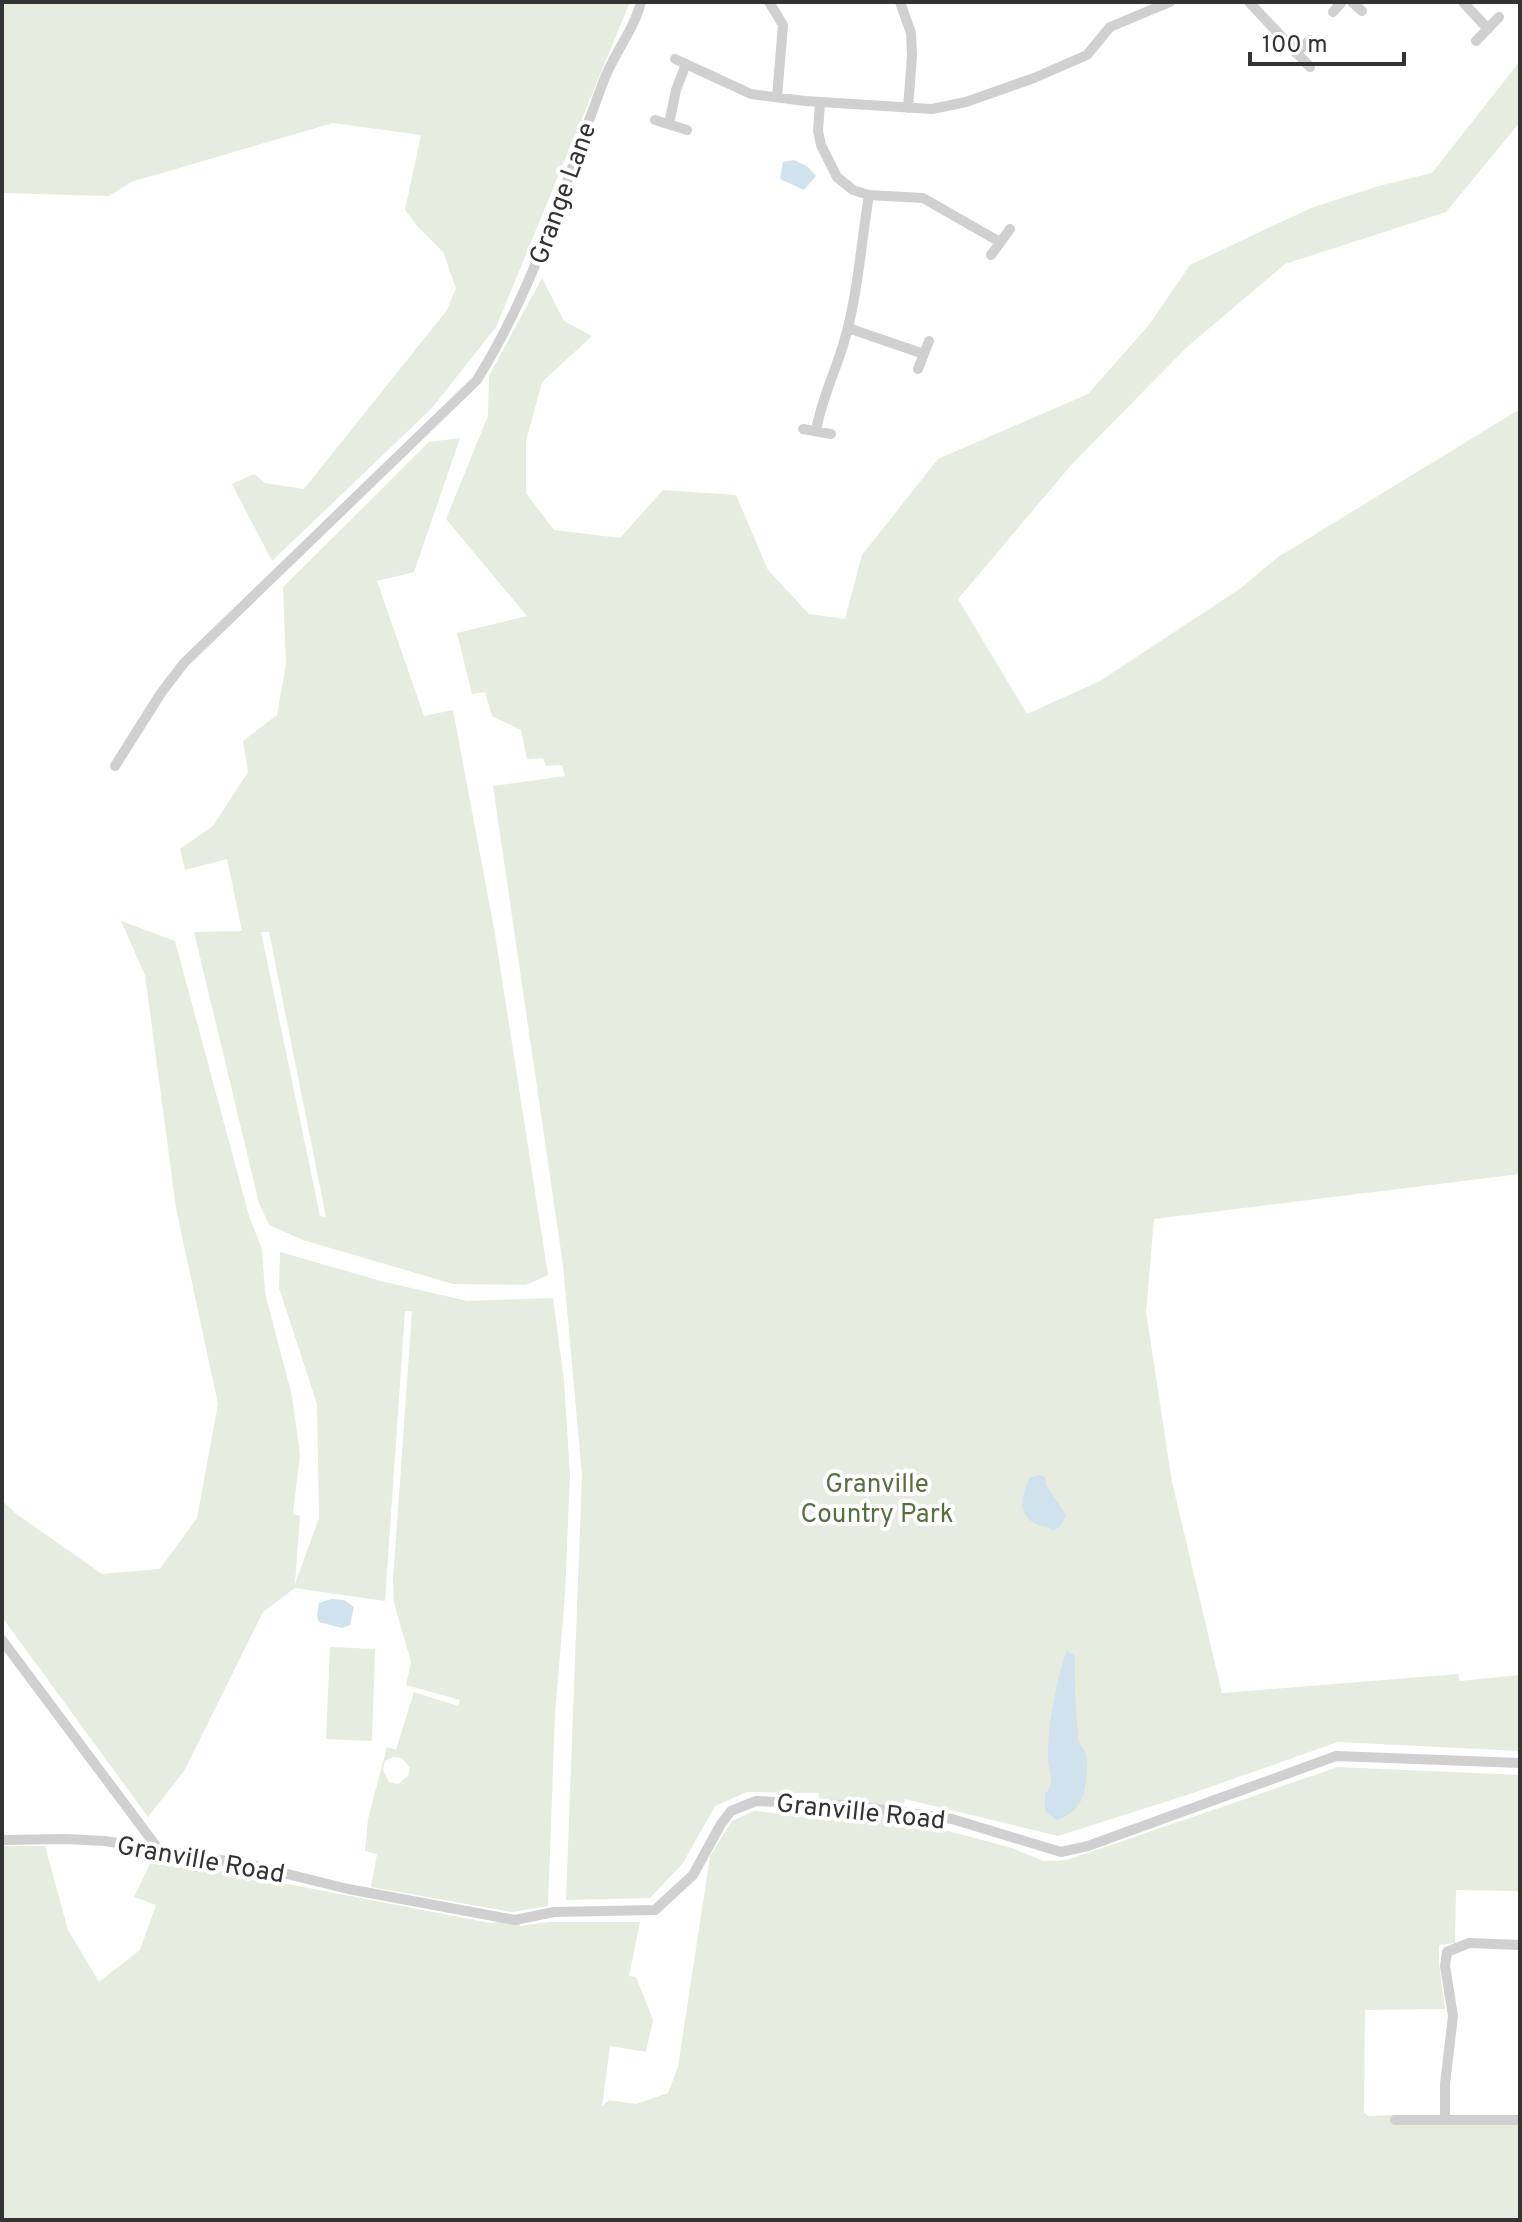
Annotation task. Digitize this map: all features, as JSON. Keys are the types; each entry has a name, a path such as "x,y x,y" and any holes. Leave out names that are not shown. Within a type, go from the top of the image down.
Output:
{"street":[{"name":"Grange Lane","path":"115,766 161,693 184,663 477,380 500,343 537,265 606,74 641,2"},
{"path":"769,2 783,25 777,97"},
{"path":"900,2 911,33 908,108"},
{"path":"675,59 751,94 932,109 966,102 1087,55 1110,27 1170,2"},
{"path":"1249,2 1310,67"},
{"path":"1333,12 1342,2"},
{"path":"1352,2 1362,11"},
{"path":"1463,2 1488,29"},
{"path":"1476,41 1499,17"},
{"path":"1296,53 1310,40"},
{"path":"669,124 676,90 686,64"},
{"path":"820,102 818,131 821,145 837,177 853,190 869,195 923,198 1000,242"},
{"path":"655,120 687,130"},
{"path":"816,431 819,409 848,328 869,195"},
{"path":"991,255 1010,229"},
{"path":"848,328 924,354"},
{"path":"918,369 929,341"},
{"path":"803,429 831,434"},
{"path":"2,1640 159,1850"},
{"name":"Granville Road","path":"2,1840 105,1841 251,1865 348,1889 515,1920 554,1912 655,1910 693,1875 731,1811 756,1801 857,1806 952,1819 1061,1852 1088,1846 1336,1756 1520,1763"},
{"path":"1445,2120 1445,2084 1453,2016 1445,1966 1447,1952 1469,1943 1520,1945"},
{"path":"1395,2120 1520,2120"}],"green space":[{"path":"2,2 630,2 496,327 432,408 272,561 232,484 254,474 265,483 304,489 447,310 456,288 443,252 405,210 421,135 333,123 131,182 109,196 2,193"},
{"name":"Granville Country Park","path":"1520,61 1520,122 1446,212 1285,264 1187,347 1072,464 958,599 1027,714 1100,681 1241,588 1278,557 1520,409 1520,1174 1154,1219 1146,1312 1172,1482 1222,1693 1458,1674 1460,1681 1520,1675 1520,1751 1338,1742 1058,1836 905,1799 899,1818 1012,1848 1043,1861 1067,1860 1338,1767 1520,1775 1520,1891 1456,1890 1455,1943 1439,1945 1445,2009 1365,2010 1364,2112 1368,2116 1396,2115 1395,2125 1520,2125 1520,2220 2,2220 2,1846 45,1846 68,1930 99,1982 140,1950 156,1905 134,1897 153,1858 490,1923 515,1920 521,1926 549,1922 640,1922 629,1976 636,1977 653,2020 646,2052 610,2046 602,2106 609,2100 636,2104 668,2093 678,2067 710,1856 732,1821 754,1811 818,1818 819,1793 747,1792 715,1806 683,1863 650,1898 566,1900 582,1475 563,1265 493,786 565,776 562,765 546,766 543,758 527,759 521,730 492,716 485,692 472,694 457,633 527,616 446,519 488,416 489,376 542,278 564,321 592,336 542,382 526,441 526,493 554,530 620,538 663,490 736,495 768,570 809,614 845,619 862,555 938,459 1088,394 1149,325 1190,265 1311,208 1432,173"},
{"path":"460,438 414,572 377,581 424,716 453,710 495,934 548,1275 526,1285 453,1284 303,1240 269,1225 259,1203 194,932 242,931 227,859 185,870 180,849 213,826 248,772 243,741 277,715 286,664 283,587 429,442","holes":["261,932 269,932 326,1217 320,1216"]},
{"path":"121,921 175,941 249,1216 262,1249 265,1293 292,1396 300,1454 293,1514 300,1516 295,1584 319,1518 317,1404 279,1288 280,1252 381,1281 467,1301 553,1298 564,1381 570,1475 565,1594 555,1715 548,1906 512,1912 371,1887 377,1854 365,1851 368,1819 387,1747 396,1750 414,1692 458,1706 460,1700 406,1685 411,1662 394,1603 393,1580 412,1311 405,1311 385,1601 295,1588 263,1612 184,1771 148,1817 2,1617 2,1500 15,1513 102,1574 160,1569 197,1518 218,1404 176,1208 145,975","holes":["393,1757 402,1758 410,1768 408,1776 398,1784 389,1782 383,1770 385,1761"]},
{"path":"330,1647 375,1649 372,1741 326,1739"}],"water":[{"path":"794,160 808,167 816,176 804,190 780,179 783,162"},
{"path":"1045,1477 1046,1485 1066,1515 1060,1527 1053,1530 1029,1520 1023,1509 1029,1478"},
{"path":"331,1599 344,1600 354,1607 350,1625 342,1628 319,1622 319,1603"},
{"path":"1067,1651 1075,1656 1078,1737 1086,1754 1087,1769 1084,1794 1079,1805 1057,1820 1045,1811 1045,1794 1051,1781 1048,1747 1051,1719"}]}
